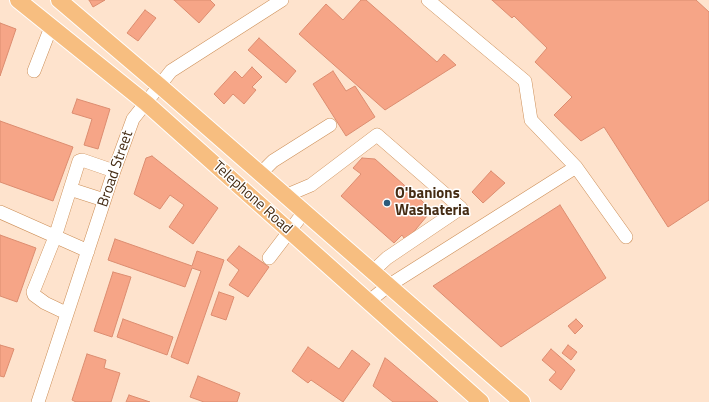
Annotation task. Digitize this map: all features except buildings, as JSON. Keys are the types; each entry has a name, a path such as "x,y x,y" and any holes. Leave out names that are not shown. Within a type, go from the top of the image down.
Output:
{"main road":[{"name":"Telephone Road","path":"59,0 160,86 522,402"},
{"name":"Telephone Road","path":"24,2 51,27 146,104 481,402"}],"street":[{"name":"Broad Street","path":"38,402 66,313 133,119 171,71 282,0"},
{"path":"428,0 525,81 531,120 576,167 626,236"},
{"path":"34,71 51,27"},
{"path":"260,174 273,161 330,125"},
{"path":"285,196 311,185 377,135 461,208 388,258 372,272"},
{"path":"66,313 45,303 33,294 55,236 80,160 114,171"},
{"path":"368,302 388,286 576,167"},
{"path":"70,189 104,200"},
{"path":"0,212 88,251"},
{"path":"269,258 304,212"}],"place":[{"name":"O'banions Washateria","path":"387,203"}]}
